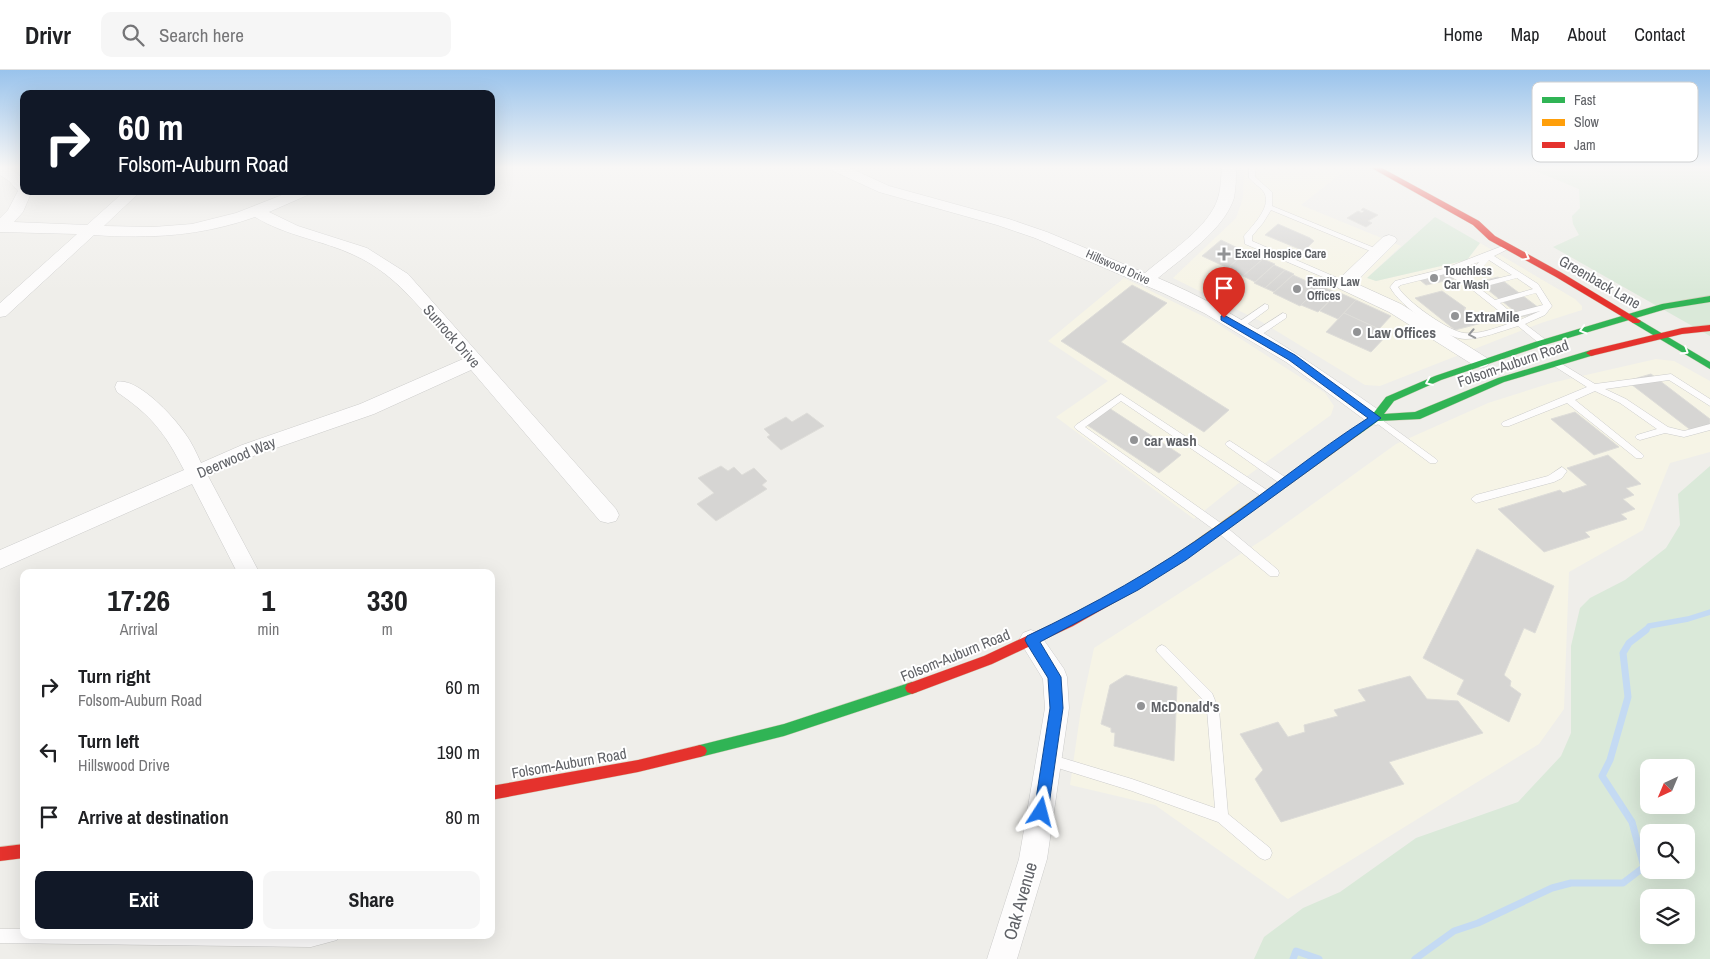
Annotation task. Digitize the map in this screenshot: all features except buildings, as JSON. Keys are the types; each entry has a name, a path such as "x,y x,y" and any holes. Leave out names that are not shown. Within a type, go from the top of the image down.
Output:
{"main road":[{"name":"Greenback Lane","path":"1450,208 1476,223 1502,230"},
{"name":"Greenback Lane","path":"1476,223 1492,238 1630,317 1710,366"},
{"name":"Folsom-Auburn Road","path":"495,792 638,766 784,730 905,691 988,660 1069,622 1134,586 1221,529 1344,439 1376,418 1390,399 1481,362 1543,342 1665,306 1710,299"},
{"name":"Greenback Lane","path":"1634,302 1702,342"},
{"name":"Folsom-Auburn Road","path":"1376,418 1416,416 1501,380 1591,353 1682,331 1705,329"},
{"path":"0,854 20,852"}],"street":[{"path":"0,227 16,208"},
{"path":"0,312 114,208"},
{"path":"0,227 89,231 176,231 217,224 263,208"},
{"name":"Hillswood Drive","path":"954,208 1042,235 1147,279 1247,330 1292,358 1376,418"},
{"path":"1147,279 1204,230 1217,216 1221,208"},
{"name":"Sunrock Drive","path":"257,211 281,226 354,249 388,267 402,278 608,515"},
{"path":"1383,246 1344,284 1395,308 1481,362"},
{"name":"Deerwood Way","path":"0,560 289,434 367,409 475,361"},
{"path":"124,388 145,401 164,418 178,438 246,569"},
{"name":"Oak Avenue","path":"1002,959 1033,859 1057,708 1055,677 1031,640"}],"lane":[{"path":"1268,208 1248,236 1248,242 1344,284"},
{"path":"1273,208 1383,246"},
{"path":"1508,246 1488,256 1446,271 1398,283 1394,287 1396,293 1427,316 1462,336 1519,323 1537,316 1548,306"},
{"path":"1488,256 1534,284 1548,306"},
{"path":"1469,285 1467,278 1488,256"},
{"path":"1446,271 1456,275 1543,342"},
{"path":"1469,285 1519,275"},
{"path":"1492,302 1539,290"},
{"path":"1511,316 1548,306"},
{"path":"1247,330 1265,307"},
{"path":"1247,330 1283,316"},
{"path":"1557,364 1594,387 1623,401 1664,430 1684,434 1710,427"},
{"path":"1506,424 1594,387 1671,377 1710,403"},
{"path":"1267,495 1121,397 1078,428 1221,529 1274,573"},
{"path":"1568,399 1639,456"},
{"path":"1376,418 1433,461"},
{"path":"1640,437 1664,430"},
{"path":"1230,444 1285,482"},
{"path":"1476,499 1551,478 1559,475 1562,471"},
{"path":"1162,650 1208,697 1213,710 1222,817"},
{"path":"1049,760 1132,785 1222,817 1264,853"},
{"path":"0,936 20,936"},
{"path":"233,939 315,939"}],"shaded area":[{"path":"1239,208 1310,208 1401,246 1368,277 1376,281 1467,260 1480,243 1575,299 1582,306 1582,310 1541,323 1380,386 1365,385 1262,322 1173,278 1236,218"},
{"path":"1124,278 1213,321 1325,393 1334,406 1331,415 1250,474 1194,519 1056,417 1108,381 1048,341"},
{"path":"1656,359 1674,361 1710,381 1710,452 1670,463 1643,530 1569,572 1564,709 1539,744 1288,899 1155,805 1070,785 1081,709 1094,648 1267,537 1396,444 1488,403 1551,383"}],"green space":[{"path":"1580,208 1710,208 1710,336 1553,247 1579,235 1573,224 1572,216"},
{"path":"1435,217 1480,243 1467,260 1376,281 1367,278"},
{"path":"1710,466 1710,959 1254,959 1264,937 1303,908 1340,892 1416,838 1518,802 1561,756 1571,733 1571,646 1580,608 1590,598 1625,580 1666,548 1680,525 1678,494"}],"waterway":[{"path":"1645,630 1649,626 1688,619 1710,612"},
{"path":"1415,959 1454,931 1478,923 1552,888 1571,883 1623,883 1644,867 1632,822 1602,776 1610,760 1628,697 1623,653 1629,643 1645,630"},
{"path":"1293,959 1296,951 1319,959"}],"traffic: fast":[{"path":"1353,433 1376,418 1390,399 1438,378 1538,344 1665,306 1710,299"},
{"path":"1636,321 1710,366"},
{"path":"1376,418 1416,416 1501,380 1591,353"},
{"path":"700,751 784,730 912,688"}],"traffic: slow":[{"path":"1122,593 1182,556 1353,433"}],"traffic: jam":[{"path":"1450,208 1476,223 1492,238 1636,321"},
{"path":"1591,353 1682,331 1710,328"},
{"path":"912,688 988,660 1069,622 1122,593"},
{"path":"495,792 638,766 700,751"},
{"path":"0,854 20,852"}],"place":[{"name":"Excel Hospice Care","path":"1224,254"},
{"name":"Touchless Car Wash","path":"1434,278"},
{"name":"Family Law Offices","path":"1297,289"},
{"name":"ExtraMile","path":"1455,316"},
{"name":"Law Offices","path":"1357,332"},
{"name":"car wash","path":"1134,440"},
{"name":"McDonald's","path":"1141,706"}],"route":[{"path":"1041,812 1057,708 1055,677 1031,640 1069,622 1134,586 1182,556 1376,418 1292,358 1224,318"}]}
